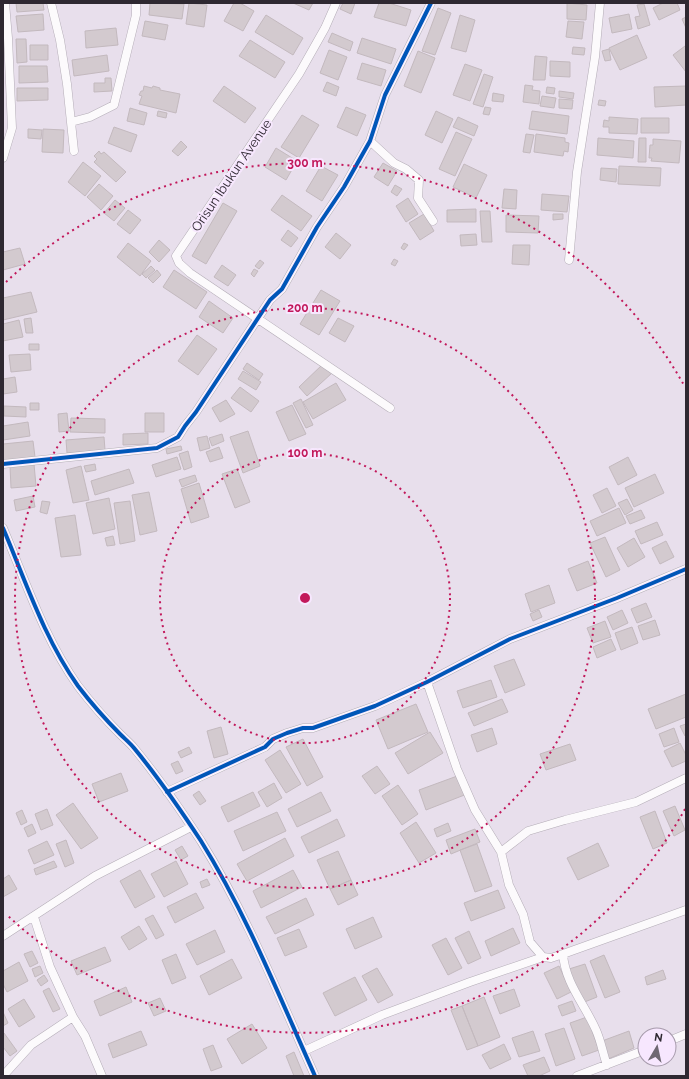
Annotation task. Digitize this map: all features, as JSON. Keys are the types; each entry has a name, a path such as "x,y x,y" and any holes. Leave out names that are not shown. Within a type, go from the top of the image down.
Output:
{"street":[{"path":"3,158 12,128 5,3"},
{"path":"51,3 60,40 67,84 74,151"},
{"path":"71,122 90,117 114,105 136,15 136,3"},
{"name":"Orisun Ibukun Avenue","path":"257,319 190,273 179,263 176,256 299,74 336,3"},
{"path":"3,464 158,448 178,437 270,300 282,289 317,227 344,187 370,141 385,94 431,3"},
{"path":"569,260 577,172 595,57 600,3"},
{"path":"370,141 394,163 406,169 419,180 418,198 433,221"},
{"path":"257,319 390,408"},
{"path":"3,528 41,621 57,654 79,688 151,768 191,827 227,886 243,915 315,1076"},
{"path":"167,792 265,747 273,739 303,728 313,728 323,723 346,717 374,706 427,682 510,639 617,598 686,569"},
{"path":"427,682 475,810 501,852 509,886 523,914 530,942 543,957"},
{"path":"501,852 528,831 636,802 686,778"},
{"path":"3,936 95,876 191,827"},
{"path":"304,1051 382,1015 470,982 543,957 551,958 686,910"},
{"path":"34,917 50,967 73,1017 85,1036 102,1076"},
{"path":"563,954 564,963 572,986 596,1030 607,1065"},
{"path":"3,1076 31,1045 73,1017"},
{"path":"577,1076 637,1053"}],"building":[{"path":"16,3 43,3 44,10 17,12"},
{"path":"150,3 184,4 182,19 149,15"},
{"path":"189,3 207,5 204,27 186,24"},
{"path":"234,3 240,3 254,11 243,31 224,21"},
{"path":"293,3 313,3 309,10"},
{"path":"343,3 355,3 351,14 340,9"},
{"path":"379,3 389,3 411,10 406,26 374,17"},
{"path":"567,3 587,5 586,20 567,19"},
{"path":"663,3 677,3 680,10 659,20 653,8"},
{"path":"644,4 650,25 638,29 635,17 640,16 637,5"},
{"path":"438,8 451,13 435,55 422,51"},
{"path":"43,14 44,30 18,32 16,16"},
{"path":"629,14 632,29 612,33 609,18"},
{"path":"266,15 303,38 293,55 255,32"},
{"path":"460,15 475,20 466,52 451,48"},
{"path":"686,17 686,28 682,19"},
{"path":"145,21 168,25 165,40 142,36"},
{"path":"568,21 584,22 582,39 566,37"},
{"path":"116,28 118,45 86,48 85,31"},
{"path":"332,33 353,42 350,51 328,42"},
{"path":"637,35 647,58 620,70 609,48"},
{"path":"362,38 396,49 391,64 357,53"},
{"path":"16,39 26,39 27,62 17,63"},
{"path":"250,40 285,62 275,78 239,56"},
{"path":"30,45 48,45 48,60 30,60"},
{"path":"685,46 686,47 686,72 673,55"},
{"path":"573,47 585,48 584,55 572,54"},
{"path":"609,49 611,60 605,61 602,51"},
{"path":"329,50 347,57 338,80 320,73"},
{"path":"418,51 435,58 421,93 404,86"},
{"path":"107,55 109,71 74,76 72,60"},
{"path":"535,56 547,57 545,80 533,80"},
{"path":"550,61 570,62 570,77 550,76"},
{"path":"362,63 386,70 381,86 357,79"},
{"path":"465,64 482,70 470,101 453,95"},
{"path":"19,66 47,66 48,82 19,83"},
{"path":"484,74 493,77 483,107 473,104"},
{"path":"105,78 111,78 112,91 94,92 94,83 105,83"},
{"path":"327,82 339,87 336,96 323,91"},
{"path":"525,85 533,86 532,90 540,91 539,104 523,102"},
{"path":"144,86 152,88 153,86 160,88 160,90 180,94 176,113 139,104 142,96 139,95 141,91 143,91"},
{"path":"224,86 256,108 245,123 213,101"},
{"path":"686,86 686,105 655,107 654,87"},
{"path":"547,87 555,88 554,94 546,93"},
{"path":"17,88 48,88 48,100 17,101"},
{"path":"559,91 574,93 573,99 559,97"},
{"path":"493,93 504,95 503,102 492,101"},
{"path":"542,96 556,98 554,108 540,106"},
{"path":"559,99 573,100 572,109 559,108"},
{"path":"599,100 606,101 605,106 598,105"},
{"path":"346,107 366,115 357,136 337,127"},
{"path":"485,107 491,108 489,115 483,114"},
{"path":"130,108 147,113 144,125 127,121"},
{"path":"158,111 167,113 166,118 157,116"},
{"path":"436,111 453,119 442,143 425,135"},
{"path":"532,111 569,116 567,134 529,129"},
{"path":"302,115 319,125 299,158 281,147"},
{"path":"458,117 478,126 474,136 453,127"},
{"path":"609,117 638,119 637,134 609,133 609,127 603,127 604,120 609,121"},
{"path":"641,118 669,118 669,133 641,133"},
{"path":"114,127 137,135 131,152 108,143"},
{"path":"28,129 42,130 41,139 28,138"},
{"path":"43,129 64,130 63,153 42,152"},
{"path":"456,132 472,139 455,176 439,169"},
{"path":"526,134 534,135 530,153 523,152"},
{"path":"536,134 565,138 565,142 569,143 568,152 564,151 563,156 534,152"},
{"path":"598,138 634,141 633,158 597,155"},
{"path":"639,138 646,138 646,162 638,162"},
{"path":"653,139 681,141 679,163 651,161 652,158 649,158 650,145 653,145"},
{"path":"181,141 187,147 178,156 172,151"},
{"path":"276,148 297,161 286,180 265,167"},
{"path":"99,151 101,154 104,152 126,172 116,182 94,162 97,159 94,156"},
{"path":"83,162 101,176 85,196 68,182"},
{"path":"383,163 397,171 388,186 374,177"},
{"path":"464,164 487,175 476,198 453,187"},
{"path":"321,166 338,175 322,201 306,191"},
{"path":"619,166 661,168 660,186 618,184"},
{"path":"601,168 617,169 616,182 600,180"},
{"path":"99,184 113,196 101,210 87,197"},
{"path":"395,185 402,189 397,196 391,192"},
{"path":"504,189 517,190 516,209 502,208"},
{"path":"542,194 569,196 567,212 541,210"},
{"path":"282,195 312,216 301,231 271,210"},
{"path":"408,198 418,214 406,222 396,206"},
{"path":"115,200 125,208 114,221 104,213"},
{"path":"223,203 237,211 206,264 192,256"},
{"path":"476,209 476,222 447,222 447,210"},
{"path":"128,210 141,220 130,234 117,224"},
{"path":"480,211 490,211 492,242 482,242"},
{"path":"424,214 434,231 420,240 409,223"},
{"path":"553,214 563,214 563,219 553,220"},
{"path":"506,215 539,216 538,233 506,232"},
{"path":"288,230 298,238 291,247 281,240"},
{"path":"336,233 351,245 340,259 325,247"},
{"path":"476,234 477,245 461,246 460,235"},
{"path":"159,240 170,250 159,262 149,252"},
{"path":"128,243 151,261 140,276 117,257"},
{"path":"404,243 408,245 404,250 401,248"},
{"path":"513,245 530,245 529,265 512,264"},
{"path":"20,248 25,264 3,270 3,252"},
{"path":"394,259 398,261 395,266 391,264"},
{"path":"260,260 264,263 259,269 255,266"},
{"path":"222,265 236,275 228,286 214,277"},
{"path":"151,266 155,270 146,278 142,274"},
{"path":"254,269 258,271 254,277 251,274"},
{"path":"157,270 161,275 153,283 148,278"},
{"path":"174,270 207,292 196,309 163,287"},
{"path":"321,290 340,301 319,335 300,324"},
{"path":"31,292 37,312 3,320 3,298"},
{"path":"209,301 233,318 223,333 199,317"},
{"path":"31,318 33,333 26,333 24,319"},
{"path":"338,318 354,326 345,342 329,333"},
{"path":"19,320 23,337 3,341 3,324"},
{"path":"197,335 217,349 198,375 178,361"},
{"path":"29,344 39,344 39,350 29,350"},
{"path":"30,354 31,370 11,372 9,355"},
{"path":"247,363 263,374 259,380 243,369"},
{"path":"323,364 332,373 307,396 299,387"},
{"path":"243,371 261,382 256,390 238,379"},
{"path":"15,377 17,392 3,394 3,379"},
{"path":"336,383 346,400 313,419 303,402"},
{"path":"240,387 259,401 251,412 231,398"},
{"path":"301,399 313,425 306,428 293,403"},
{"path":"226,400 235,414 220,422 212,408"},
{"path":"30,403 39,403 39,410 30,410"},
{"path":"292,405 306,434 289,441 276,412"},
{"path":"4,406 26,407 26,417 4,416"},
{"path":"67,413 69,431 59,432 58,414"},
{"path":"145,413 164,413 164,432 145,432"},
{"path":"71,418 105,419 105,433 70,432"},
{"path":"28,422 30,436 3,440 3,426"},
{"path":"248,431 260,466 243,473 230,437"},
{"path":"148,433 148,444 123,445 123,434"},
{"path":"222,434 224,441 212,446 209,438"},
{"path":"207,436 210,448 200,451 197,438"},
{"path":"104,437 105,450 67,453 66,440"},
{"path":"33,441 35,457 3,461 3,444"},
{"path":"181,446 182,450 167,454 166,449"},
{"path":"219,447 223,458 210,462 206,452"},
{"path":"188,451 192,467 184,470 179,454"},
{"path":"177,457 181,469 156,477 152,465"},
{"path":"628,457 637,475 618,485 609,467"},
{"path":"34,464 36,486 11,488 10,466"},
{"path":"95,464 96,470 86,472 84,466"},
{"path":"81,466 89,500 73,503 66,470"},
{"path":"129,469 134,483 95,495 91,481"},
{"path":"237,469 250,502 235,508 222,474"},
{"path":"655,474 664,493 634,507 625,488"},
{"path":"195,475 197,481 182,487 179,480"},
{"path":"199,483 209,517 191,523 181,489"},
{"path":"607,488 616,506 602,513 593,495"},
{"path":"149,492 157,531 140,535 132,495"},
{"path":"33,496 35,507 16,511 14,500"},
{"path":"109,498 115,529 93,534 86,503"},
{"path":"627,499 633,510 625,515 618,503"},
{"path":"42,501 50,502 47,514 40,512"},
{"path":"130,501 135,541 120,544 114,503"},
{"path":"619,508 626,523 597,536 590,521"},
{"path":"641,510 645,518 630,524 626,516"},
{"path":"75,515 81,555 61,557 55,518"},
{"path":"657,522 663,535 641,544 635,531"},
{"path":"113,536 115,545 107,546 105,538"},
{"path":"605,537 620,570 606,577 590,543"},
{"path":"634,538 645,557 628,567 617,548"},
{"path":"666,541 674,557 660,564 652,548"},
{"path":"588,561 597,583 577,591 568,569"},
{"path":"549,585 555,603 531,612 525,594"},
{"path":"646,603 652,617 637,623 631,609"},
{"path":"539,610 542,617 533,621 530,614"},
{"path":"622,610 628,623 613,630 607,617"},
{"path":"655,620 660,635 643,640 638,626"},
{"path":"605,621 611,637 593,643 587,628"},
{"path":"632,627 638,643 621,650 615,633"},
{"path":"611,639 616,650 597,658 593,647"},
{"path":"514,659 525,685 505,693 494,666"},
{"path":"491,680 497,697 463,708 457,691"},
{"path":"686,694 686,717 656,729 648,709"},
{"path":"502,699 508,712 474,726 468,713"},
{"path":"416,704 428,732 388,749 376,720"},
{"path":"686,724 686,736 685,736 680,726"},
{"path":"221,727 228,754 214,758 207,731"},
{"path":"492,728 497,744 477,752 471,735"},
{"path":"674,728 679,742 664,747 659,734"},
{"path":"430,732 443,753 408,774 395,753"},
{"path":"303,739 323,777 307,786 286,747"},
{"path":"680,743 686,755 686,761 672,767 664,751"},
{"path":"570,744 576,760 546,770 540,754"},
{"path":"189,747 192,753 181,758 178,752"},
{"path":"280,750 301,784 286,793 265,760"},
{"path":"178,761 183,771 176,774 171,764"},
{"path":"377,766 390,784 375,794 362,776"},
{"path":"121,773 128,791 99,802 92,784"},
{"path":"460,775 467,794 426,810 419,790"},
{"path":"274,783 282,798 267,807 258,792"},
{"path":"398,785 418,814 402,825 382,796"},
{"path":"199,791 206,801 200,805 193,795"},
{"path":"253,792 260,806 228,822 221,807"},
{"path":"321,792 331,811 297,827 288,809"},
{"path":"73,803 98,838 81,849 56,815"},
{"path":"675,806 685,830 674,836 663,811"},
{"path":"47,809 53,825 41,830 35,814"},
{"path":"22,810 27,822 21,825 16,813"},
{"path":"655,811 667,843 653,849 640,817"},
{"path":"277,812 286,831 243,851 234,831"},
{"path":"337,819 345,836 309,853 301,837"},
{"path":"416,822 436,853 419,863 400,833"},
{"path":"448,823 451,831 437,837 434,829"},
{"path":"32,824 36,833 28,837 24,828"},
{"path":"475,829 480,842 451,854 446,840"},
{"path":"285,838 294,856 247,881 237,864"},
{"path":"66,840 74,863 65,867 56,844"},
{"path":"47,841 54,855 34,864 28,850"},
{"path":"598,843 609,866 578,880 567,858"},
{"path":"477,844 492,886 475,892 460,850"},
{"path":"182,846 188,856 181,860 175,850"},
{"path":"338,851 351,880 330,889 317,860"},
{"path":"54,861 57,867 36,875 34,869"},
{"path":"176,861 188,884 164,897 151,874"},
{"path":"140,870 155,897 135,908 120,881"},
{"path":"293,870 302,887 261,908 253,891"},
{"path":"9,875 17,889 3,897 3,879"},
{"path":"207,879 210,885 202,888 200,882"},
{"path":"351,880 358,895 338,905 330,889"},
{"path":"498,890 505,908 471,921 464,903"},
{"path":"196,893 204,908 175,923 167,907"},
{"path":"306,898 314,915 275,934 266,917"},
{"path":"153,915 164,935 156,939 145,919"},
{"path":"373,917 382,937 355,949 346,929"},
{"path":"139,926 147,939 129,950 121,937"},
{"path":"513,928 520,943 491,956 485,941"},
{"path":"299,929 307,947 285,956 277,938"},
{"path":"215,930 225,952 197,965 186,944"},
{"path":"469,931 481,958 468,964 455,938"},
{"path":"446,938 462,968 448,975 432,945"},
{"path":"105,947 111,961 77,975 71,961"},
{"path":"32,951 38,963 30,967 24,954"},
{"path":"176,954 186,978 172,984 162,960"},
{"path":"604,955 620,992 605,998 590,961"},
{"path":"232,959 242,978 209,995 200,976"},
{"path":"19,962 28,981 7,992 3,984 3,971"},
{"path":"585,964 597,997 582,1003 569,969"},
{"path":"40,966 43,973 35,977 32,969"},
{"path":"559,966 571,992 557,999 544,973"},
{"path":"377,968 393,995 378,1003 362,976"},
{"path":"663,970 666,979 647,985 645,977"},
{"path":"44,975 48,981 41,986 37,980"},
{"path":"355,977 367,1000 335,1016 323,993"},
{"path":"126,987 132,1002 100,1016 94,1001"},
{"path":"49,988 60,1009 53,1012 43,991"},
{"path":"514,989 520,1006 500,1014 493,996"},
{"path":"484,997 500,1037 478,1046 462,1006"},
{"path":"160,998 166,1011 154,1016 148,1003"},
{"path":"24,999 35,1017 19,1027 8,1009"},
{"path":"572,1001 576,1011 562,1016 558,1006"},
{"path":"462,1006 478,1046 467,1050 451,1010"},
{"path":"3,1012 8,1023 3,1026"},
{"path":"587,1017 599,1050 582,1056 570,1023"},
{"path":"252,1024 267,1048 242,1064 227,1039"},
{"path":"564,1028 575,1059 556,1066 545,1034"},
{"path":"141,1031 147,1045 113,1058 108,1044"},
{"path":"533,1031 540,1051 519,1057 512,1038"},
{"path":"629,1031 634,1048 608,1059 602,1041"},
{"path":"4,1033 17,1051 10,1056 3,1047"},
{"path":"504,1044 511,1059 490,1069 482,1055"},
{"path":"213,1045 222,1067 211,1071 203,1049"},
{"path":"294,1052 304,1076 294,1076 286,1056"},
{"path":"544,1057 550,1071 539,1076 528,1076 523,1065"}],"cycle path":[{"path":"3,464 157,448 178,437 270,300 282,289 317,227 344,187 370,141 385,95 431,3"},
{"path":"3,528 36,609 66,668 93,705 132,746 152,770 169,793 218,869 262,956 315,1076"},
{"path":"167,792 265,747 273,739 303,728 313,728 375,706 427,682 510,639 617,598 686,569"}]}
